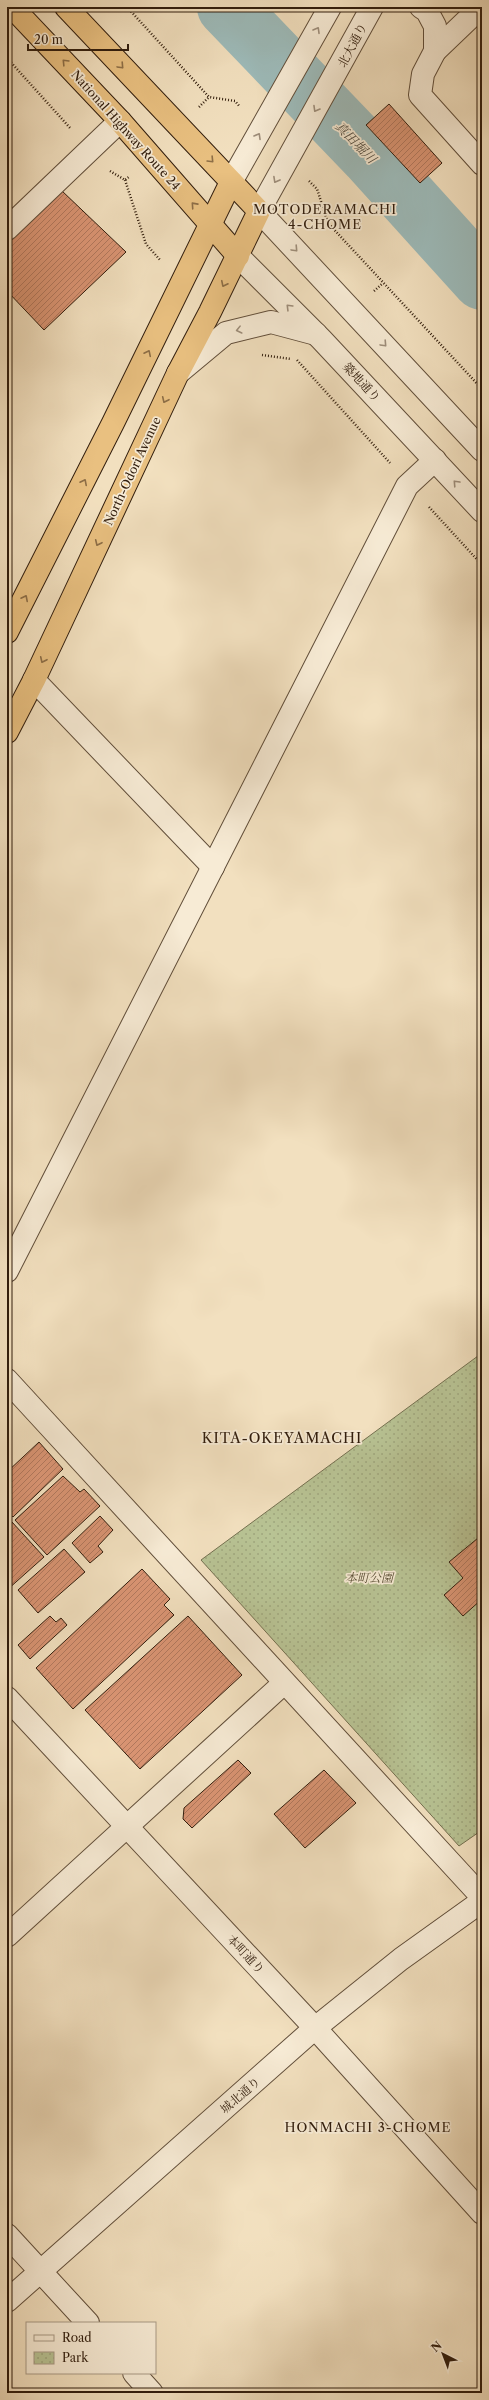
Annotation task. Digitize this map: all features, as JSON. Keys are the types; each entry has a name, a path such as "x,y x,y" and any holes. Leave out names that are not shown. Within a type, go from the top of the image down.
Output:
{"highway":[{"name":"National Highway Route 24","path":"12,7 120,121 238,256"},
{"path":"66,7 259,211"},
{"path":"7,632 113,423 231,182"},
{"name":"North-Odori Avenue","path":"7,732 34,680 178,374 238,256 259,211"}],"street":[{"path":"231,182 330,7"},
{"name":"北大通り","path":"259,211 372,7"},
{"path":"421,7 427,11 435,26 435,51"},
{"path":"481,7 435,51 423,74 420,94 441,120 482,164"},
{"path":"7,229 120,121"},
{"path":"259,211 482,450"},
{"name":"築地通り","path":"238,256 317,335 482,511"},
{"path":"178,374 226,333 271,322 317,335"},
{"path":"7,1271 407,486 435,460"},
{"path":"34,680 213,867"},
{"path":"7,1380 482,1897"},
{"path":"7,1936 284,1683"},
{"name":"本町通り","path":"7,1698 315,2028 482,2213"},
{"name":"城北通り","path":"7,2301 315,2028 401,1959 482,1901"},
{"path":"7,2235 87,2322"},
{"path":"135,2374 152,2393"}],"path":[{"path":"127,7 209,97 234,101 261,130"},
{"path":"288,158 317,189 328,223 482,389"}],"green space":[{"name":"本町公園","path":"482,1353 482,1830 459,1846 201,1560"}],"building":[{"path":"389,104 442,163 420,183 366,125"},
{"path":"61,190 126,252 44,330 7,291 7,244"},
{"path":"39,1442 63,1469 13,1517 7,1511 7,1472"},
{"path":"63,1476 80,1492 84,1489 100,1506 47,1555 15,1520"},
{"path":"100,1516 113,1530 98,1546 103,1552 90,1563 72,1543"},
{"path":"12,1522 44,1557 7,1590 7,1526"},
{"path":"478,1538 482,1542 482,1599 463,1616 444,1595 463,1578 449,1562"},
{"path":"64,1549 85,1572 38,1613 18,1590"},
{"path":"142,1569 170,1599 164,1605 174,1615 73,1709 36,1668"},
{"path":"50,1616 56,1622 61,1618 67,1625 30,1659 18,1645"},
{"path":"188,1616 242,1675 140,1769 85,1710"},
{"path":"238,1760 251,1773 192,1828 183,1819 184,1808"},
{"path":"324,1770 356,1803 305,1848 274,1814"}],"waterway":[{"name":"真田堀川","path":"227,7 370,156 482,280"}],"district":[{"name":"MOTODERAMACHI 4-CHOME","path":"325,216"},
{"name":"KITA-OKEYAMACHI","path":"282,1438"},
{"name":"HONMACHI 3-CHOME","path":"368,2127"}]}
